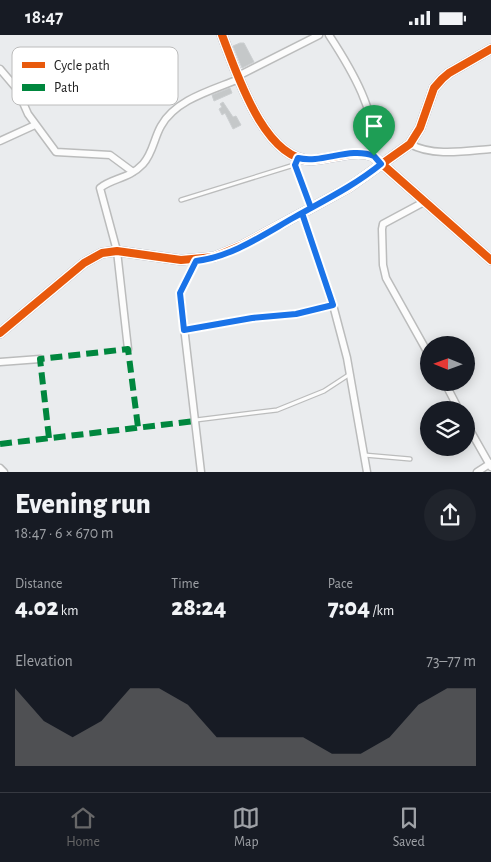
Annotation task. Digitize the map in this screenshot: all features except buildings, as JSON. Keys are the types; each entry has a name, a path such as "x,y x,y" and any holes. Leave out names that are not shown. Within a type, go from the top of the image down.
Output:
{"street":[{"path":"222,35 252,111 296,161 311,208"},
{"path":"128,349 117,251 100,188 133,172 144,163 162,124 171,113 192,99 320,35"},
{"path":"329,35 344,57 369,111 374,129 374,156"},
{"path":"0,333 84,263 102,253 117,251 196,261 214,257 231,251 360,180 410,144 420,128 434,88 448,73 491,49"},
{"path":"0,69 12,83"},
{"path":"23,105 35,125 56,152 110,155 133,172"},
{"path":"0,141 35,125"},
{"path":"410,144 423,149 443,151 491,149"},
{"path":"296,161 363,154 374,156 491,260"},
{"path":"420,339 386,278 382,238 383,223 424,202"},
{"path":"302,213 333,305 350,373 367,472"},
{"path":"196,261 180,293 201,472"},
{"path":"184,330 252,318 296,314 333,305"},
{"path":"0,362 40,359"},
{"path":"475,439 490,465 477,472"},
{"path":"0,468 4,472"}],"lane":[{"path":"180,200 296,161"},
{"path":"195,421 277,410 324,391 350,373"},
{"path":"364,455 410,459"}],"marked path":[{"path":"49,438 40,359 128,349 138,427"},
{"path":"0,444 195,421"}],"cycle path":[{"path":"222,35 235,70 254,111 266,130 280,146 295,156 312,160 351,154 373,156 491,260"},
{"path":"0,333 84,263 102,253 117,251 181,260 214,257 243,245 348,188 410,144 420,128 434,88 442,79 491,49"}],"route":[{"path":"374,156 363,154 312,160 298,158 295,165 311,208 302,213 333,305 296,314 252,318 184,330 180,293 196,261 231,251 269,231 311,208 348,188 381,164 374,156"}]}
